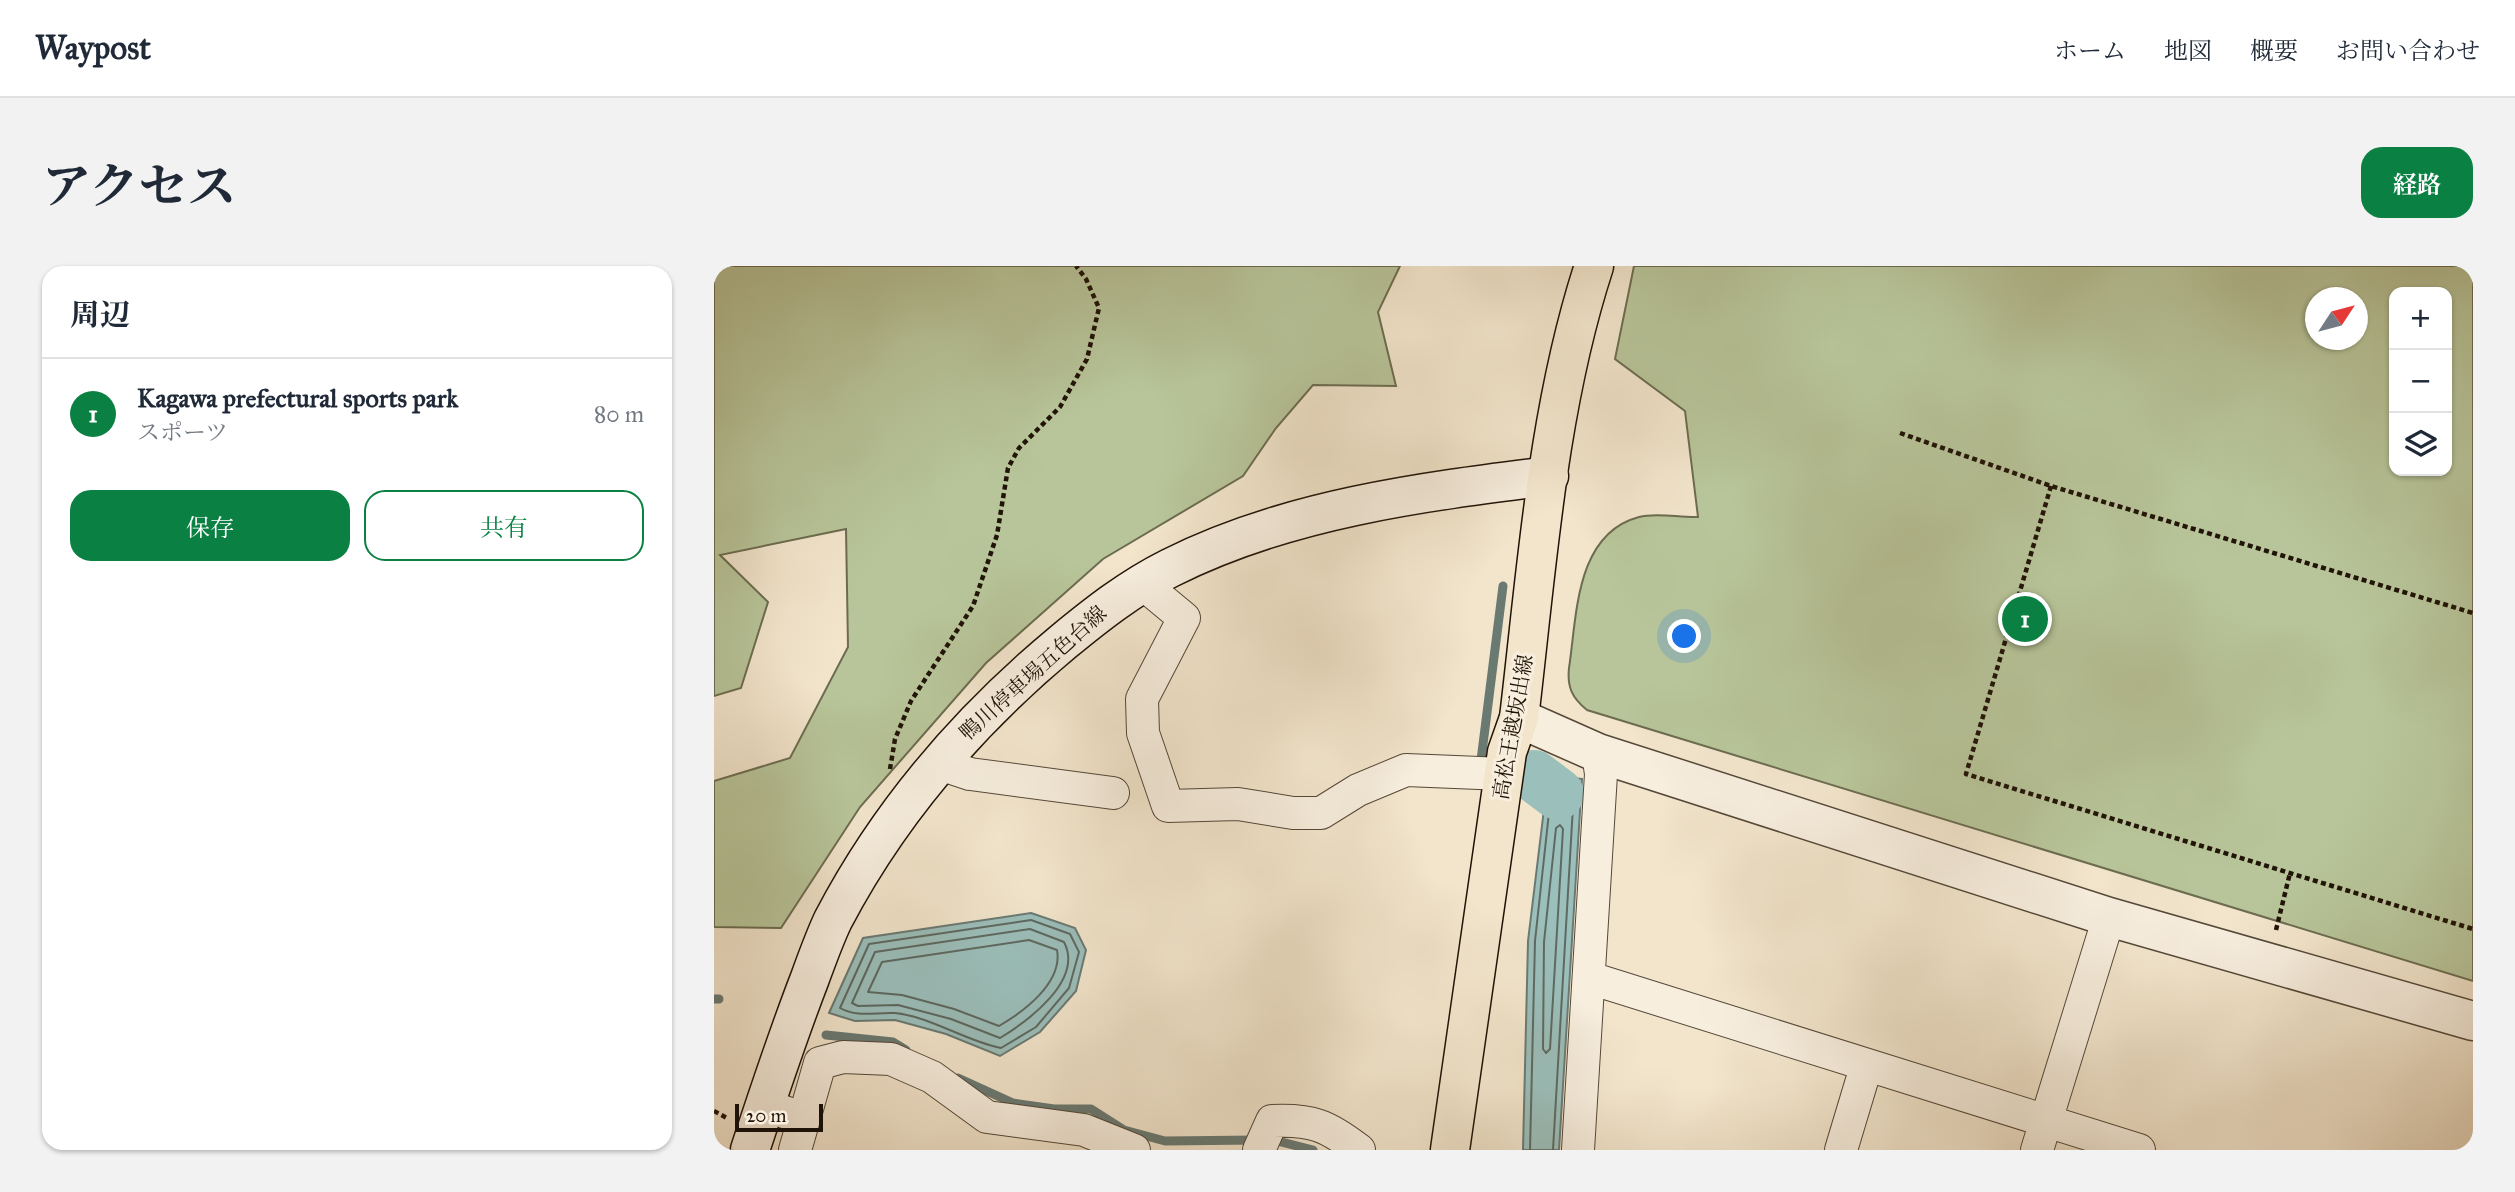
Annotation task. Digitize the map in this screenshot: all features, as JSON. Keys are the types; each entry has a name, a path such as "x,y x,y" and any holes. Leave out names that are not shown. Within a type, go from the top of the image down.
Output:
{"main road":[{"name":"高松王越坂出線","path":"1450,1150 1507,752 1519,718 1549,476 1578,314 1594,266"},
{"name":"鴨川停車場五色台線","path":"750,1150 786,1037 832,923 878,842 937,763 1032,668 1110,603 1170,568 1304,519 1449,488 1549,476"},
{"path":"1519,718 1598,753 2109,917 2473,1021"}],"street":[{"path":"1143,584 1184,618 1142,699 1143,733 1168,806 1238,804 1293,813 1321,813 1358,790 1406,770 1504,774"},
{"path":"1578,1150 1601,774 1598,753"},
{"path":"937,763 971,774 1113,793"},
{"path":"2037,1150 2109,917"},
{"path":"1590,978 1866,1067 2047,1119 2139,1150"},
{"path":"795,1150 820,1063 843,1057 891,1059 932,1077 987,1117 1084,1130 1135,1150"},
{"path":"1841,1150 1866,1067"},
{"path":"765,1105 804,1119"},
{"path":"1259,1150 1272,1121 1304,1119 1336,1132 1359,1150"}],"path":[{"path":"888,777 895,739 911,701 973,606 997,535 1008,468 1019,448 1060,407 1087,359 1099,308 1086,279 1076,266"},
{"path":"1900,433 2051,486 2473,613"},
{"path":"2051,486 1966,774 2473,929"},
{"path":"2275,932 2290,873"}],"green space":[{"path":"714,266 1400,266 1378,312 1396,386 1313,385 1276,428 1243,476 1103,559 986,663 860,807 781,928 714,927 714,781 790,758 848,647 846,529 720,555 768,602 741,688 714,696"},
{"path":"1634,266 2473,266 2473,981 1587,710 1572,692 1569,675 1578,602 1591,559 1602,540 1618,526 1639,517 1698,517 1685,411 1615,359"}],"water":[{"path":"1548,776 1582,779 1559,1150 1523,1150 1528,941"},
{"path":"1031,913 1075,928 1086,950 1076,991 1040,1032 1000,1056 946,1034 895,1020 855,1021 829,1013 863,938"}],"waterway":[{"path":"1480,768 1503,586"},
{"path":"1534,776 1558,794"},
{"path":"714,999 719,999"},
{"path":"826,1035 893,1042 906,1050"},
{"path":"958,1078 1013,1103 1054,1109 1091,1109 1124,1130 1165,1141 1256,1140"},
{"path":"1270,1139 1313,1150"}],"place":[{"name":"Kagawa prefectural sports park","path":"2025,619"}]}
